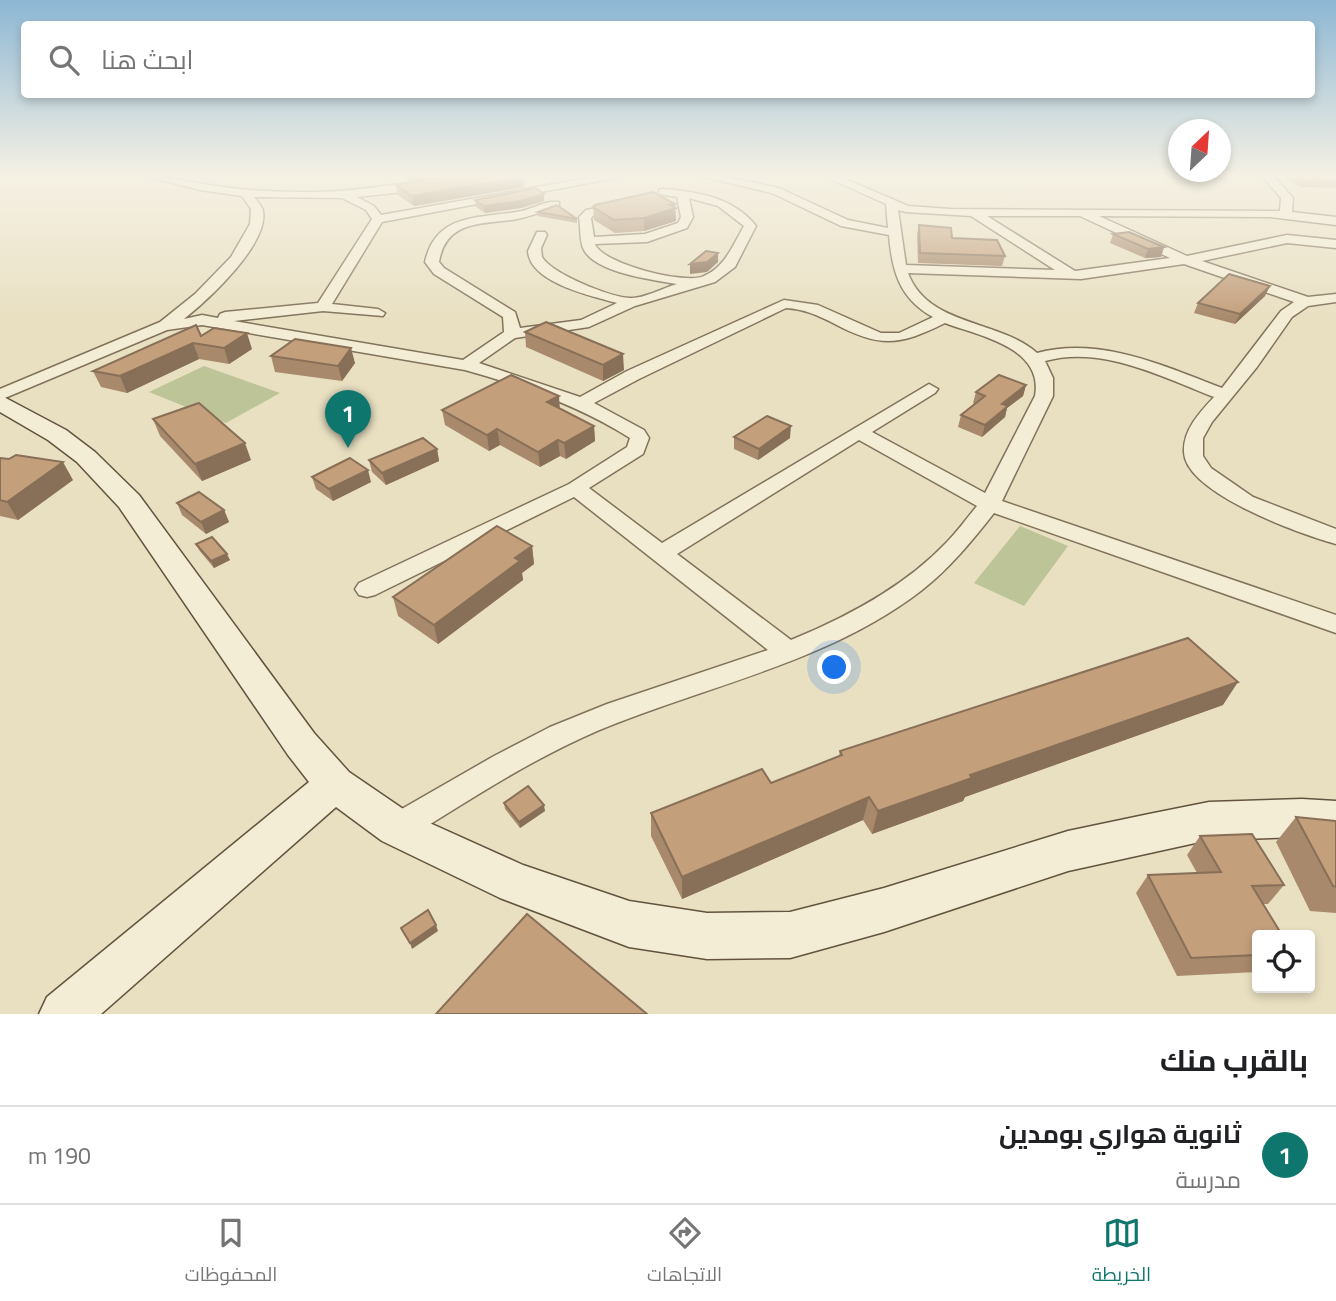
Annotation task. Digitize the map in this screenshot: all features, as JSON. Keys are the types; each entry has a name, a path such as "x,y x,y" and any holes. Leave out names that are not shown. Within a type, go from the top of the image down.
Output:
{"street":[{"path":"168,326 198,300 229,265 257,224"},
{"path":"323,307 376,224"},
{"path":"469,224 441,236 432,261 439,271 510,315 513,326 511,334"},
{"path":"586,224 591,252 605,262 696,284"},
{"path":"589,241 647,238 683,224"},
{"path":"466,365 511,334 584,324 630,303 716,276 730,264 749,224"},
{"path":"852,224 896,233"},
{"path":"397,828 545,743 615,712 712,682 789,652 866,617 914,585 944,558 990,504 1046,389 1041,366 1007,342 946,317 917,301 908,289 901,268 894,224"},
{"path":"992,224 1072,275"},
{"path":"1108,224 1185,260 1306,301"},
{"path":"541,236 535,248 535,257 546,270 565,281 630,303"},
{"path":"901,268 1099,274 1287,239 1336,244"},
{"path":"1336,298 1306,301 1286,314 1193,440 1192,454 1198,467 1217,485 1241,498 1336,537"},
{"path":"580,404 632,375 785,304 803,305 871,334 891,338 909,334 946,317"},
{"path":"0,395 168,326 263,311 323,307 378,313"},
{"path":"202,320 348,342 466,365 580,404 625,427 640,438 636,450 627,458 576,488 367,589"},
{"path":"1034,359 1068,350 1092,352 1226,395"},
{"path":"661,554 929,389"},
{"path":"0,402 57,435 86,457 129,501 301,744 335,784 397,828 515,883 617,919 707,936 790,935 884,910 1068,851 1209,821 1302,818 1336,820"},
{"path":"859,433 990,504 1336,624"},
{"path":"576,488 789,652"},
{"path":"64,1014 335,784"}],"green space":[{"path":"204,366 280,393 226,423 149,392"},
{"path":"1020,526 1068,546 1024,606 974,583"}],"building":[{"path":"919,225 951,228 952,238 997,240 1005,256 920,253"},
{"path":"1129,232 1164,247 1148,249 1113,234"},
{"path":"706,251 718,253 707,262 690,264"},
{"path":"1229,274 1270,286 1240,314 1198,303"},
{"path":"546,322 623,354 603,365 525,332"},
{"path":"196,325 201,336 214,328 247,333 224,348 193,343 120,376 93,371"},
{"path":"295,339 351,348 338,366 271,356"},
{"path":"511,375 559,396 547,402 594,426 564,443 558,440 538,452 497,429 487,435 442,410"},
{"path":"999,375 1026,385 1002,404 1008,406 985,425 961,415 985,396 976,392"},
{"path":"199,403 245,443 195,464 153,419"},
{"path":"767,416 791,426 759,449 734,437"},
{"path":"423,438 437,449 382,473 369,460"},
{"path":"16,455 63,462 7,502 0,500 0,458 9,459"},
{"path":"350,458 368,470 329,489 312,477"},
{"path":"199,492 224,510 201,522 177,503"},
{"path":"497,526 532,546 515,558 520,561 434,625 393,597"},
{"path":"212,537 227,554 211,561 196,544"},
{"path":"1188,638 1238,682 970,775 972,778 878,811 869,797 682,877 651,813 762,769 771,783 842,755 840,751"},
{"path":"528,786 544,805 519,822 504,803"},
{"path":"1296,817 1336,821 1336,887 1333,886"},
{"path":"1252,834 1284,885 1252,886 1279,930 1252,930 1252,955 1191,958 1148,875 1221,872 1200,836"},
{"path":"428,910 436,925 410,943 401,928"},
{"path":"527,914 647,1014 436,1014"}],"place":[{"name":"ثانوية هواري بومدين","path":"348,448"}]}
